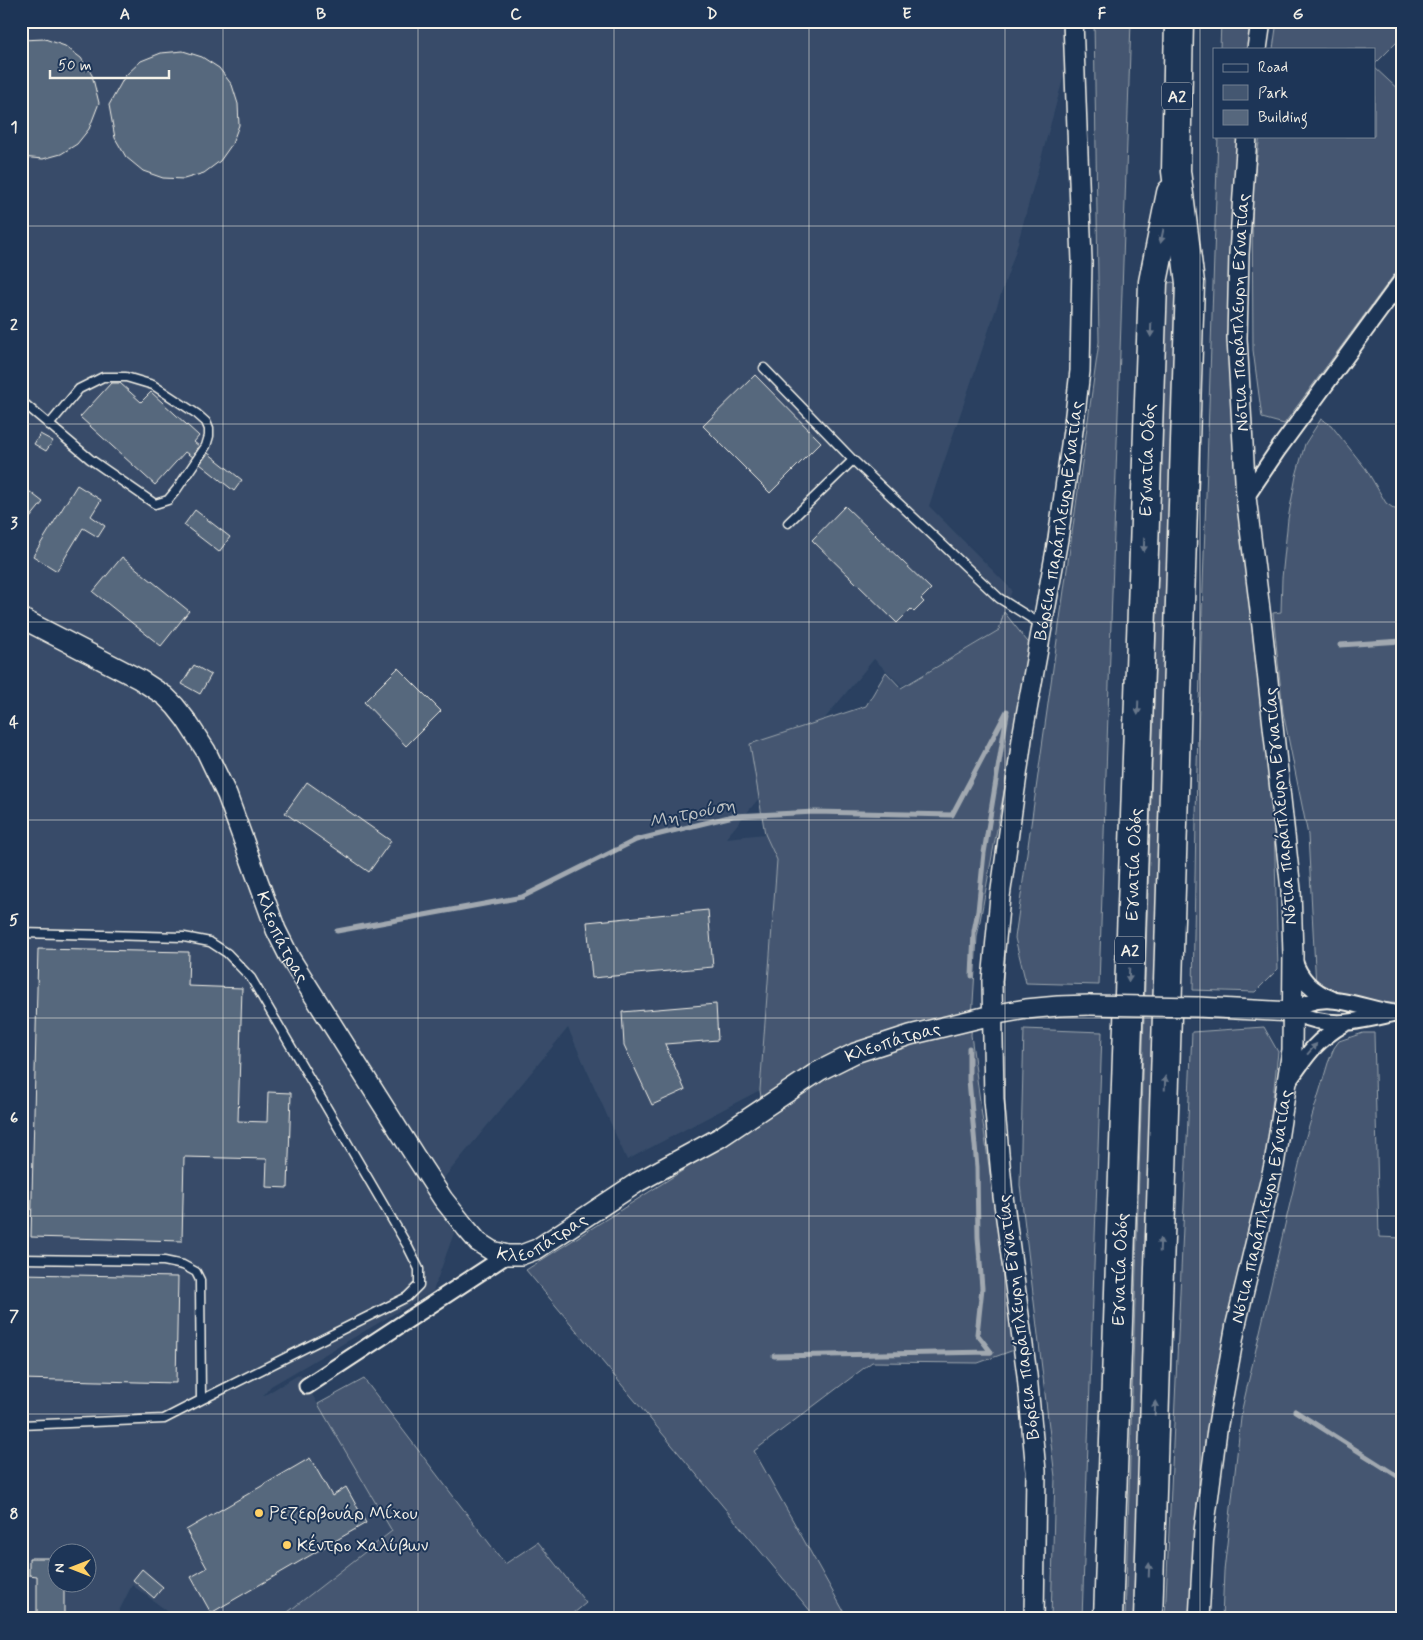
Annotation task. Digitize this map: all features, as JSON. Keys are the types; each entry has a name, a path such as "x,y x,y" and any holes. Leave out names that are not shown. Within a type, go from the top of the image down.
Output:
{"highway":[{"name":"Εγνατία Οδός","path":"1148,1619 1190,283 1176,172 1179,21"},
{"name":"Εγνατία Οδός","path":"1108,1619 1152,282 1176,172"}],"street":[{"name":"Βόρεια παράπλευρηΕγνατίας","path":"992,1015 992,981 1000,897 1023,732 1061,520 1080,371 1082,261 1073,21"},
{"path":"1257,48 1260,21"},
{"name":"Νότια παράπλευρη Εγνατίας","path":"1198,1619 1204,1531 1222,1396 1248,1269 1274,1165 1292,1050 1293,955 1291,890 1246,497 1237,338 1239,254 1247,138"},
{"path":"1246,497 1282,442 1402,280"},
{"name":"Κλεοπάτρας","path":"21,618 139,679 164,696 186,720 206,751 228,794 281,942 300,976 447,1204 478,1242 492,1251 507,1255 526,1254 537,1249 614,1197 719,1138 802,1081 855,1053 910,1036 992,1015 1050,1006 1198,1007 1292,1012"},
{"path":"1293,955 1297,970 1306,983 1319,993 1333,1000 1396,1014"},
{"path":"1333,1000 1311,1001 1300,1005 1292,1012 1307,1019 1324,1023 1348,1022 1396,1014"},
{"name":"Βόρεια παράπλευρη Εγνατίας","path":"992,1015 994,1100 1003,1196 1026,1365 1036,1471 1034,1619"},
{"path":"1286,1086 1311,1048 1328,1033 1348,1022"},
{"path":"306,1386 507,1255"}],"lane":[{"path":"764,368 852,460 999,598 1042,624"},
{"path":"26,405 49,425 90,459 155,504 168,500 177,489 206,446 209,436 206,422 197,414 154,384 126,377 103,376 80,389 49,425"},
{"path":"788,523 852,460"},
{"path":"21,934 184,937 210,942 227,953 251,978 407,1245 419,1269 419,1285 407,1297 164,1419 21,1424"},
{"path":"21,1259 164,1261 183,1265 196,1272 200,1280 201,1400"}],"shaded area":[{"path":"21,21 1079,21 1015,253 929,506 1012,590 999,630 902,686 874,659 726,838 765,834 777,859 760,1090 627,1160 568,1028 429,1196 454,1233 433,1291 271,1386 263,1396 300,1374 393,1531 279,1619 178,1619 132,1585 115,1619 21,1619"}],"green space":[{"path":"1094,21 1131,21 1099,985 1026,983 1015,938 1099,342"},
{"path":"1221,21 1266,21 1263,48 1220,48"},
{"path":"1277,21 1402,21 1402,37 1376,63 1376,48 1273,48"},
{"path":"1376,69 1402,93 1402,264 1284,424 1262,418 1253,350 1252,190 1260,138 1376,138"},
{"path":"1218,138 1251,138 1229,304 1273,785 1278,969 1255,992 1193,990 1197,765"},
{"path":"1168,283 1175,283 1176,287 1134,1619 1125,1619 1167,287"},
{"path":"1321,419 1331,425 1366,469 1386,503 1402,514 1402,1004 1339,998 1316,987 1308,835 1283,712 1273,613 1281,612 1282,578 1288,519 1296,476 1305,444"},
{"path":"1004,612 1031,646 977,937 971,1035 1014,1350 978,1363 872,1362 754,1451 848,1619 817,1619 526,1270 764,1119 760,1090 777,860 765,834 750,744 866,706 886,672 901,688 999,630"},
{"path":"1264,1027 1278,1052 1264,1180 1194,1619 1165,1619 1192,1032"},
{"path":"1024,1029 1102,1032 1082,1619 1051,1619 1055,1477 1020,1185"},
{"path":"1363,1033 1374,1033 1379,1237 1402,1238 1402,1619 1222,1619 1224,1571 1242,1409 1304,1143 1334,1048 1339,1041"},
{"path":"364,1379 505,1564 538,1542 586,1603 567,1619 279,1619 392,1531 318,1404"}],"building":[{"path":"45,39 65,46 81,58 92,75 99,103 89,129 77,144 61,154 43,159 21,157 21,40"},
{"path":"183,51 202,57 219,68 232,85 238,104 239,125 232,144 220,161 204,173 184,179 163,178 143,171 126,157 115,138 109,105 125,76 141,61 161,53"},
{"path":"755,375 821,442 770,493 703,426"},
{"path":"111,383 120,383 141,402 151,392 199,436 194,442 199,446 192,457 185,452 155,485 80,417"},
{"path":"40,434 53,441 46,451 34,444"},
{"path":"208,453 242,480 234,491 200,464"},
{"path":"21,485 43,502 21,529"},
{"path":"77,485 101,500 91,516 105,526 98,537 83,528 57,571 33,556"},
{"path":"845,506 931,589 921,599 924,602 914,612 911,609 897,623 812,540"},
{"path":"195,510 230,537 219,552 184,525"},
{"path":"122,557 189,611 161,646 93,592"},
{"path":"194,665 211,675 200,694 182,684"},
{"path":"398,668 441,711 406,746 364,702"},
{"path":"307,782 391,841 369,872 285,813"},
{"path":"708,910 713,967 592,978 587,922"},
{"path":"38,949 189,952 188,986 242,988 238,1121 267,1122 268,1092 291,1093 288,1188 266,1187 267,1159 184,1157 182,1241 31,1237"},
{"path":"716,1004 718,1040 665,1044 685,1090 652,1105 624,1045 622,1012"},
{"path":"21,1274 178,1277 176,1383 21,1379"},
{"path":"310,1458 332,1496 346,1487 366,1523 211,1613 191,1577 207,1568 186,1530"},
{"path":"29,1558 48,1558 48,1592 64,1592 64,1617 37,1617 37,1576 29,1575"},
{"path":"142,1569 163,1587 154,1598 133,1580"}],"waterway":[{"name":"Μητρούση","path":"1340,645 1402,641"},
{"name":"Μητρούση","path":"337,931 522,897 636,840 733,816 815,812 952,815 1007,711"},
{"path":"972,976 974,931 984,853 1007,714"},
{"path":"969,1048 969,1080 977,1167 978,1237 982,1288 977,1334 991,1352"},
{"path":"774,1356 991,1352"},
{"path":"1295,1411 1402,1479"}],"place":[{"name":"Ρεζερβουάρ Μίχου","path":"259,1513"},
{"name":"Κέντρο Χαλύβων","path":"287,1545"}]}
